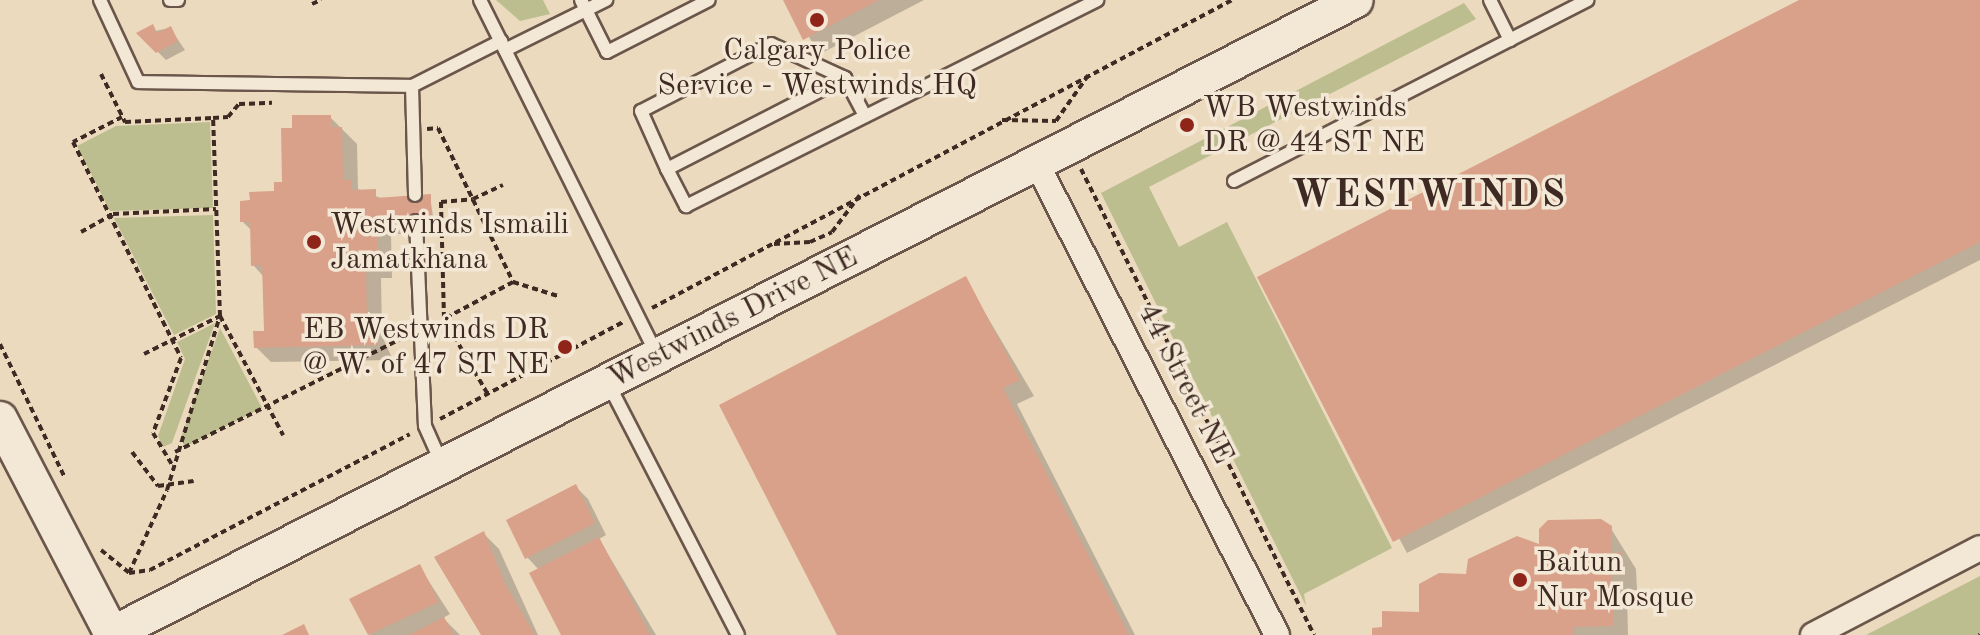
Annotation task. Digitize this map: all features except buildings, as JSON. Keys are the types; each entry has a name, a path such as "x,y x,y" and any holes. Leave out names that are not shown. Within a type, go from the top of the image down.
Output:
{"street":[{"name":"Westwinds Drive NE","path":"111,635 1036,162 1062,133 1356,0"},
{"name":"44 Street NE","path":"1036,162 1277,635"},
{"path":"0,419 111,635"},
{"path":"1813,635 1980,548"}],"lane":[{"path":"100,0 138,82 412,86 503,46 584,5 606,0"},
{"path":"170,0 178,0"},
{"path":"480,0 658,356"},
{"path":"584,5 607,52 709,0"},
{"path":"865,116 845,78 771,44 641,111 686,206 1097,0"},
{"path":"1490,0 1510,40"},
{"path":"1234,181 1587,0"},
{"path":"667,169 845,78"},
{"path":"412,86 415,195"},
{"path":"416,221 425,426 443,466"},
{"path":"608,382 738,635"}],"path":[{"path":"312,4 321,0"},
{"path":"98,547 129,573 150,570 771,244 999,120 1232,0"},
{"path":"1062,133 1090,73"},
{"path":"101,74 122,117"},
{"path":"174,468 153,433 181,358 73,142 122,117 228,117 239,104 286,102"},
{"path":"129,573 167,490 174,468 173,453 220,316 213,118"},
{"path":"999,120 1062,133"},
{"path":"413,129 438,128 513,282"},
{"path":"1062,133 1314,635"},
{"path":"487,394 444,319 441,202 473,199 503,185"},
{"path":"771,244 810,242 832,232 862,193"},
{"path":"81,232 110,216 216,209"},
{"path":"444,319 513,282 558,296"},
{"path":"144,354 220,316"},
{"path":"220,316 283,435"},
{"path":"167,456 407,336 407,328"},
{"path":"0,344 72,493"},
{"path":"132,452 145,475 167,490"},
{"path":"167,490 194,481"}],"green space":[{"path":"496,0 543,0 550,14 520,21"},
{"path":"1464,3 1476,19 1149,187 1179,247 1227,222 1392,548 1304,594 1306,606 1101,193"},
{"path":"210,122 213,208 110,211 77,146 116,126"},
{"path":"213,215 216,314 174,335 114,218"},
{"path":"215,323 172,443 163,447 158,436 185,359 177,342"},
{"path":"220,328 262,408 185,447 181,437"},
{"path":"1980,576 1980,635 1866,635"}],"place":[{"name":"Calgary Police Service - Westwinds HQ","path":"817,20"},
{"name":"WB Westwinds DR @ 44 ST NE","path":"1187,125"},
{"name":"Westwinds Ismaili Jamatkhana","path":"314,242"},
{"name":"EB Westwinds DR @ W. of 47 ST NE","path":"565,347"},
{"name":"Baitun Nur Mosque","path":"1520,580"}],"district":[{"name":"WESTWINDS","path":"1429,197"}]}
